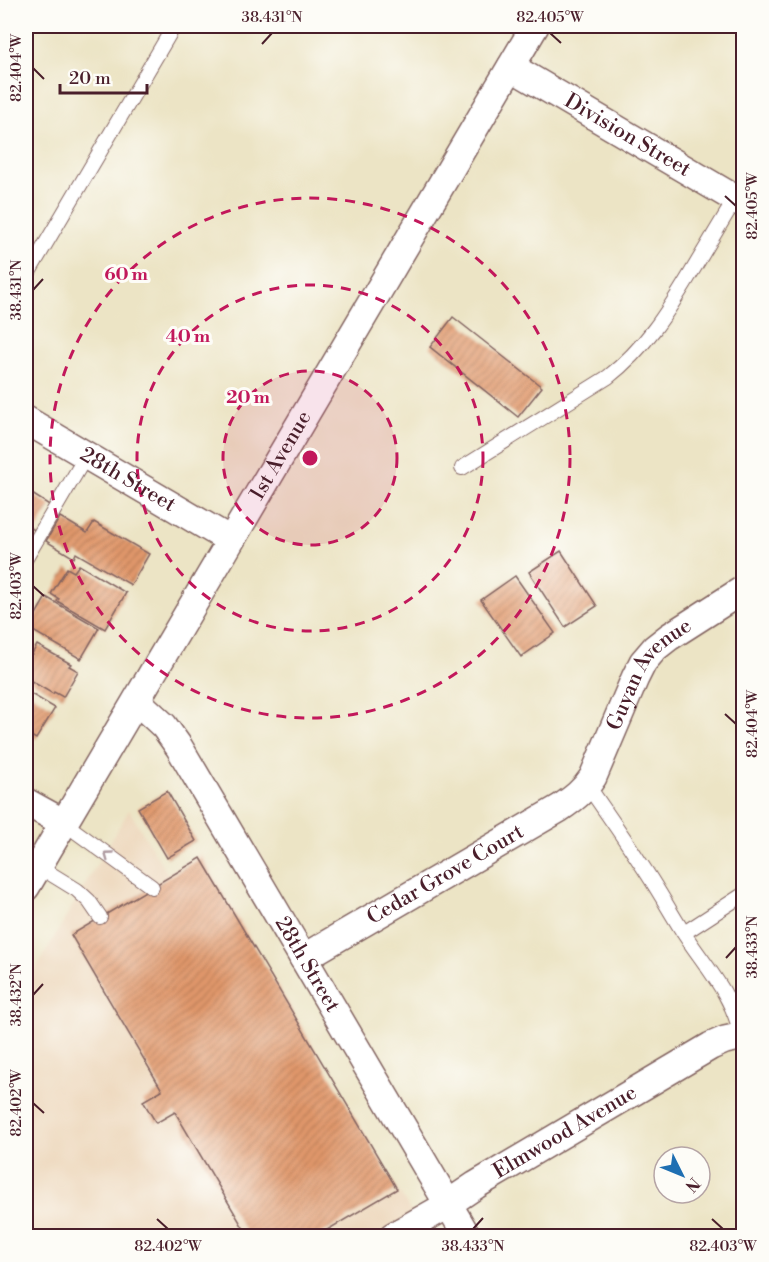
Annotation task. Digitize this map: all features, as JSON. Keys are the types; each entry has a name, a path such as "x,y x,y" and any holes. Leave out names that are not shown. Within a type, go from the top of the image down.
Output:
{"street":[{"name":"1st Avenue","path":"32,876 535,26"},
{"name":"Division Street","path":"511,67 741,196"},
{"name":"28th Street","path":"26,420 230,540"},
{"name":"Guyan Avenue","path":"586,787 643,662 669,637 744,589"},
{"name":"28th Street","path":"137,700 164,726 179,747 467,1236"},
{"name":"Cedar Grove Court","path":"303,958 560,808 586,787"},
{"path":"26,802 64,823"},
{"name":"Elmwood Avenue","path":"393,1236 711,1046 742,1036"}],"lane":[{"path":"26,277 174,26"},
{"path":"462,468 608,377 624,364 642,346 673,303 741,196"},
{"path":"26,558 86,456"},
{"path":"586,787 595,796 640,862 684,933 724,990 742,1036"},
{"path":"64,823 152,887"},
{"path":"32,876 77,890 89,901 100,917"},
{"path":"684,933 744,894"}],"shaded area":[{"path":"129,810 167,873 201,853 425,1236 26,1236 26,985"}],"building":[{"path":"453,317 542,387 518,417 430,347"},
{"path":"32,494 51,506 36,531 26,525 26,505"},
{"path":"60,517 87,533 94,522 149,554 131,585 76,553 74,558 46,541"},
{"path":"561,551 597,606 565,627 529,572"},
{"path":"79,565 126,593 105,629 57,601 59,599 51,594 67,568 74,572"},
{"path":"515,576 555,633 521,657 481,600"},
{"path":"46,597 99,628 81,659 28,628"},
{"path":"37,645 71,664 69,666 78,671 63,697 54,692 53,694 26,678 26,651 32,654"},
{"path":"26,691 55,708 36,739 26,733"},
{"path":"26,743 31,747 26,756"},
{"path":"167,791 196,841 167,858 138,808"},
{"path":"201,858 397,1189 317,1236 248,1236 175,1112 156,1123 143,1101 162,1090 71,935"}]}
